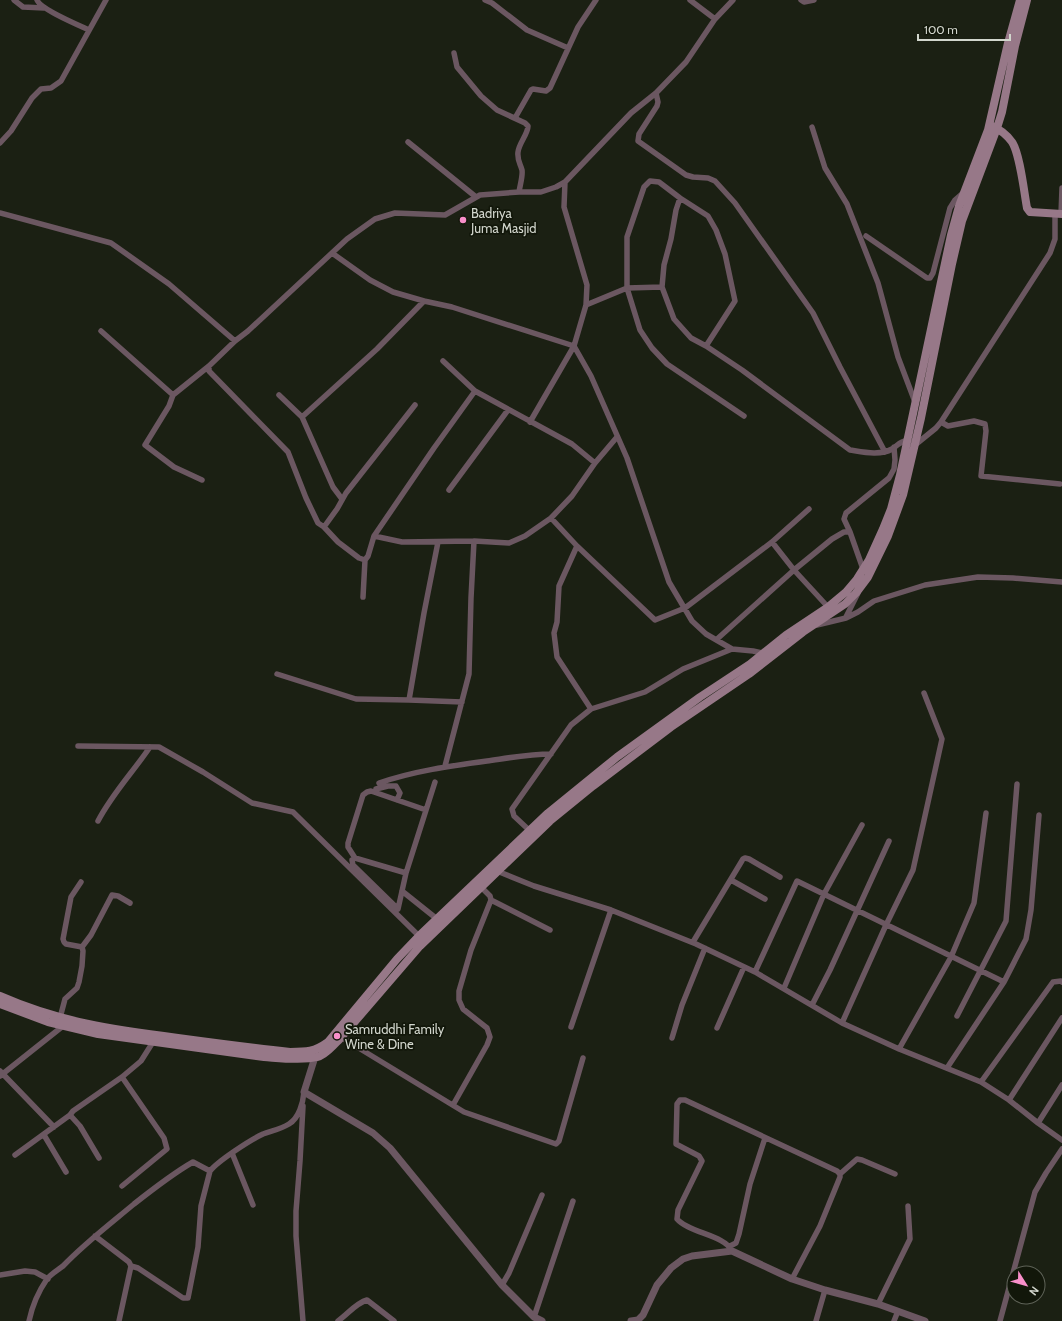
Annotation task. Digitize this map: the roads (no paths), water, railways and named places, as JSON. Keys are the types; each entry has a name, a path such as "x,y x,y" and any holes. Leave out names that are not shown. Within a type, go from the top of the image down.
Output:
{"main road":[{"path":"788,638 811,626 845,604 858,590 871,572 894,521 903,494 911,443 962,221 993,127 1008,43 1020,0"},
{"path":"916,420 916,403 946,254 958,206 993,127 1002,112 1015,46 1027,0"},
{"path":"993,127 1012,142 1019,161 1030,212 1059,214"},
{"path":"0,1004 48,1022 98,1034 264,1057 291,1058 327,1052 338,1035 397,959 437,919 481,887 521,844 529,830 548,813 617,758 700,697 750,664 765,656 846,592 857,580 869,560 891,509 911,443"},
{"path":"338,1035 458,904 521,844 593,786 671,727 749,674 765,656"},
{"path":"0,996 60,1018 92,1026 255,1048 290,1052 309,1052 314,1054"}],"street":[{"path":"14,0 23,6 44,8"},
{"path":"37,0 38,3 44,8 89,30"},
{"path":"0,143 11,130 32,98 41,89 51,88 61,81 106,0"},
{"path":"485,0 492,3 527,30 568,48"},
{"path":"515,118 531,90 546,91 550,88 578,27 596,0"},
{"path":"690,0 715,19"},
{"path":"202,480 174,467 145,445 169,406 173,395 209,366 347,239 374,219 395,213 445,216 480,195 541,192 565,182 631,113 656,93 686,62 715,19 733,0"},
{"path":"801,0 804,2 814,0"},
{"path":"454,53 457,67 481,96 498,110 525,123 528,126 518,150 518,164 522,171 519,192"},
{"path":"656,93 658,102 657,106 639,134 638,141 686,175 693,178 708,178 716,181 735,203 813,313 885,452"},
{"path":"812,127 825,168 847,204 878,283 898,357 916,403"},
{"path":"408,142 476,197"},
{"path":"530,422 574,346 586,305 587,285 564,207 565,182"},
{"path":"706,346 735,301 725,254 716,230 708,216 659,182 650,182 644,187 627,237 627,288 640,330 652,348 667,364 744,416"},
{"path":"680,198 664,265 662,287 674,319 691,338 742,370 850,450 885,452 901,441 911,443 936,428 941,422 1050,253 1056,239 1062,187"},
{"path":"866,236 927,278 930,278 933,273 950,208 955,200 964,193"},
{"path":"0,213 111,243 169,284 235,341"},
{"path":"332,253 370,280 393,292 452,308 574,346 591,376 626,458 670,582 692,621 706,634 732,649 753,651 765,656"},
{"path":"586,305 627,288 662,287"},
{"path":"302,417 377,349 424,300"},
{"path":"101,330 173,395"},
{"path":"443,360 475,391 572,444 595,463"},
{"path":"209,366 209,371 288,452 306,498 318,523 324,527 338,542 359,558 365,560"},
{"path":"363,597 365,560 368,556 374,536 475,391"},
{"path":"278,395 302,417 333,487 342,499"},
{"path":"324,527 338,509 342,499 415,405"},
{"path":"449,490 508,410"},
{"path":"941,422 948,426 974,421 985,424 986,431 981,476 1060,484"},
{"path":"374,536 402,542 474,541 509,543 524,536 551,518 572,496 595,463 617,437"},
{"path":"864,569 844,519 846,513 889,478 894,469 896,460 894,447"},
{"path":"551,518 577,546 655,620 685,608 772,542 809,509"},
{"path":"716,640 794,570 832,539 844,532 850,532"},
{"path":"445,766 469,674 474,541"},
{"path":"409,700 438,542"},
{"path":"772,542 794,570 828,607"},
{"path":"577,546 559,586 557,622 554,633 557,657 591,709"},
{"path":"811,626 846,618 874,601 925,585 978,577 1062,582"},
{"path":"846,618 858,595 858,590"},
{"path":"529,830 514,816 512,809 571,725 591,709 645,692 683,669 732,649"},
{"path":"277,674 356,699 462,702"},
{"path":"842,1023 886,925 913,870 942,739 924,693"},
{"path":"78,746 159,747 203,772 252,803 293,812 419,936"},
{"path":"98,821 111,798 136,768 150,747"},
{"path":"379,783 399,776 445,766 535,754 551,754"},
{"path":"352,860 353,865 398,909 406,873 435,782"},
{"path":"957,1016 1006,921 1016,784"},
{"path":"376,789 396,786 400,793 397,800"},
{"path":"406,873 355,858 348,846 348,843 364,795 367,792 371,791 426,810"},
{"path":"899,1049 951,957 974,902 986,813"},
{"path":"947,1068 1004,982 1026,939 1031,910 1038,815"},
{"path":"784,988 824,894 862,824"},
{"path":"812,1005 830,970 889,841"},
{"path":"693,942 741,862 745,858 780,877"},
{"path":"497,871 534,886 611,910 693,942 755,972 842,1023 899,1049 981,1082 1009,1100 1062,1140"},
{"path":"731,880 764,899"},
{"path":"755,972 797,881 980,972 1004,982"},
{"path":"81,882 71,897 63,939 66,944 82,947"},
{"path":"481,887 490,896 491,900 550,930"},
{"path":"402,892 437,919"},
{"path":"60,1018 65,999 76,988 81,978 82,947 91,934 112,895 118,896 130,903"},
{"path":"453,1105 490,1037 486,1028 463,1010 459,1000 459,991 471,950 491,900"},
{"path":"571,1027 611,910"},
{"path":"672,1038 682,1005 705,948"},
{"path":"717,1028 744,967"},
{"path":"981,1082 1054,982 1062,982"},
{"path":"1009,1100 1062,1018"},
{"path":"54,1127 1,1074 63,1026"},
{"path":"338,1035 464,1112 556,1144 559,1141 583,1058"},
{"path":"15,1155 44,1135 73,1111 122,1077 141,1061 153,1042"},
{"path":"303,1321 296,1236 296,1211 304,1092 314,1054"},
{"path":"122,1077 164,1138 167,1149 122,1186"},
{"path":"1038,1123 1062,1085"},
{"path":"304,1092 373,1134 390,1148 502,1285 534,1317 542,1321"},
{"path":"840,1174 837,1171 685,1100 680,1100 677,1104 676,1144 698,1156 702,1161 678,1210 677,1219 683,1225 714,1238 731,1249 792,1278 825,1290 878,1304 925,1321"},
{"path":"95,1236 128,1262 130,1266 138,1268 184,1298 188,1298 198,1247 201,1206 210,1171 214,1166 232,1153 261,1135 290,1124 297,1115 303,1102"},
{"path":"70,1115 80,1126 98,1158"},
{"path":"44,1135 66,1172"},
{"path":"631,1321 644,1318 657,1285 671,1268 683,1259 731,1249 736,1243 740,1234 750,1184 765,1138"},
{"path":"1000,1321 1035,1192 1062,1149"},
{"path":"232,1153 253,1206"},
{"path":"792,1278 820,1226 840,1174 857,1159 895,1174"},
{"path":"29,1321 32,1307 48,1279 95,1236 178,1170 193,1162 210,1171"},
{"path":"502,1285 509,1273 542,1195"},
{"path":"534,1317 573,1201"},
{"path":"878,1304 910,1239 908,1206"},
{"path":"119,1321 130,1266"},
{"path":"0,1275 25,1271 35,1272 48,1279"},
{"path":"816,1321 825,1290"},
{"path":"338,1321 350,1312 359,1302 367,1300 394,1321"},
{"path":"894,1321 898,1311"}],"place":[{"name":"Badriya Juma Masjid","path":"463,220"},
{"name":"Samruddhi Family Wine & Dine","path":"337,1036"}]}
